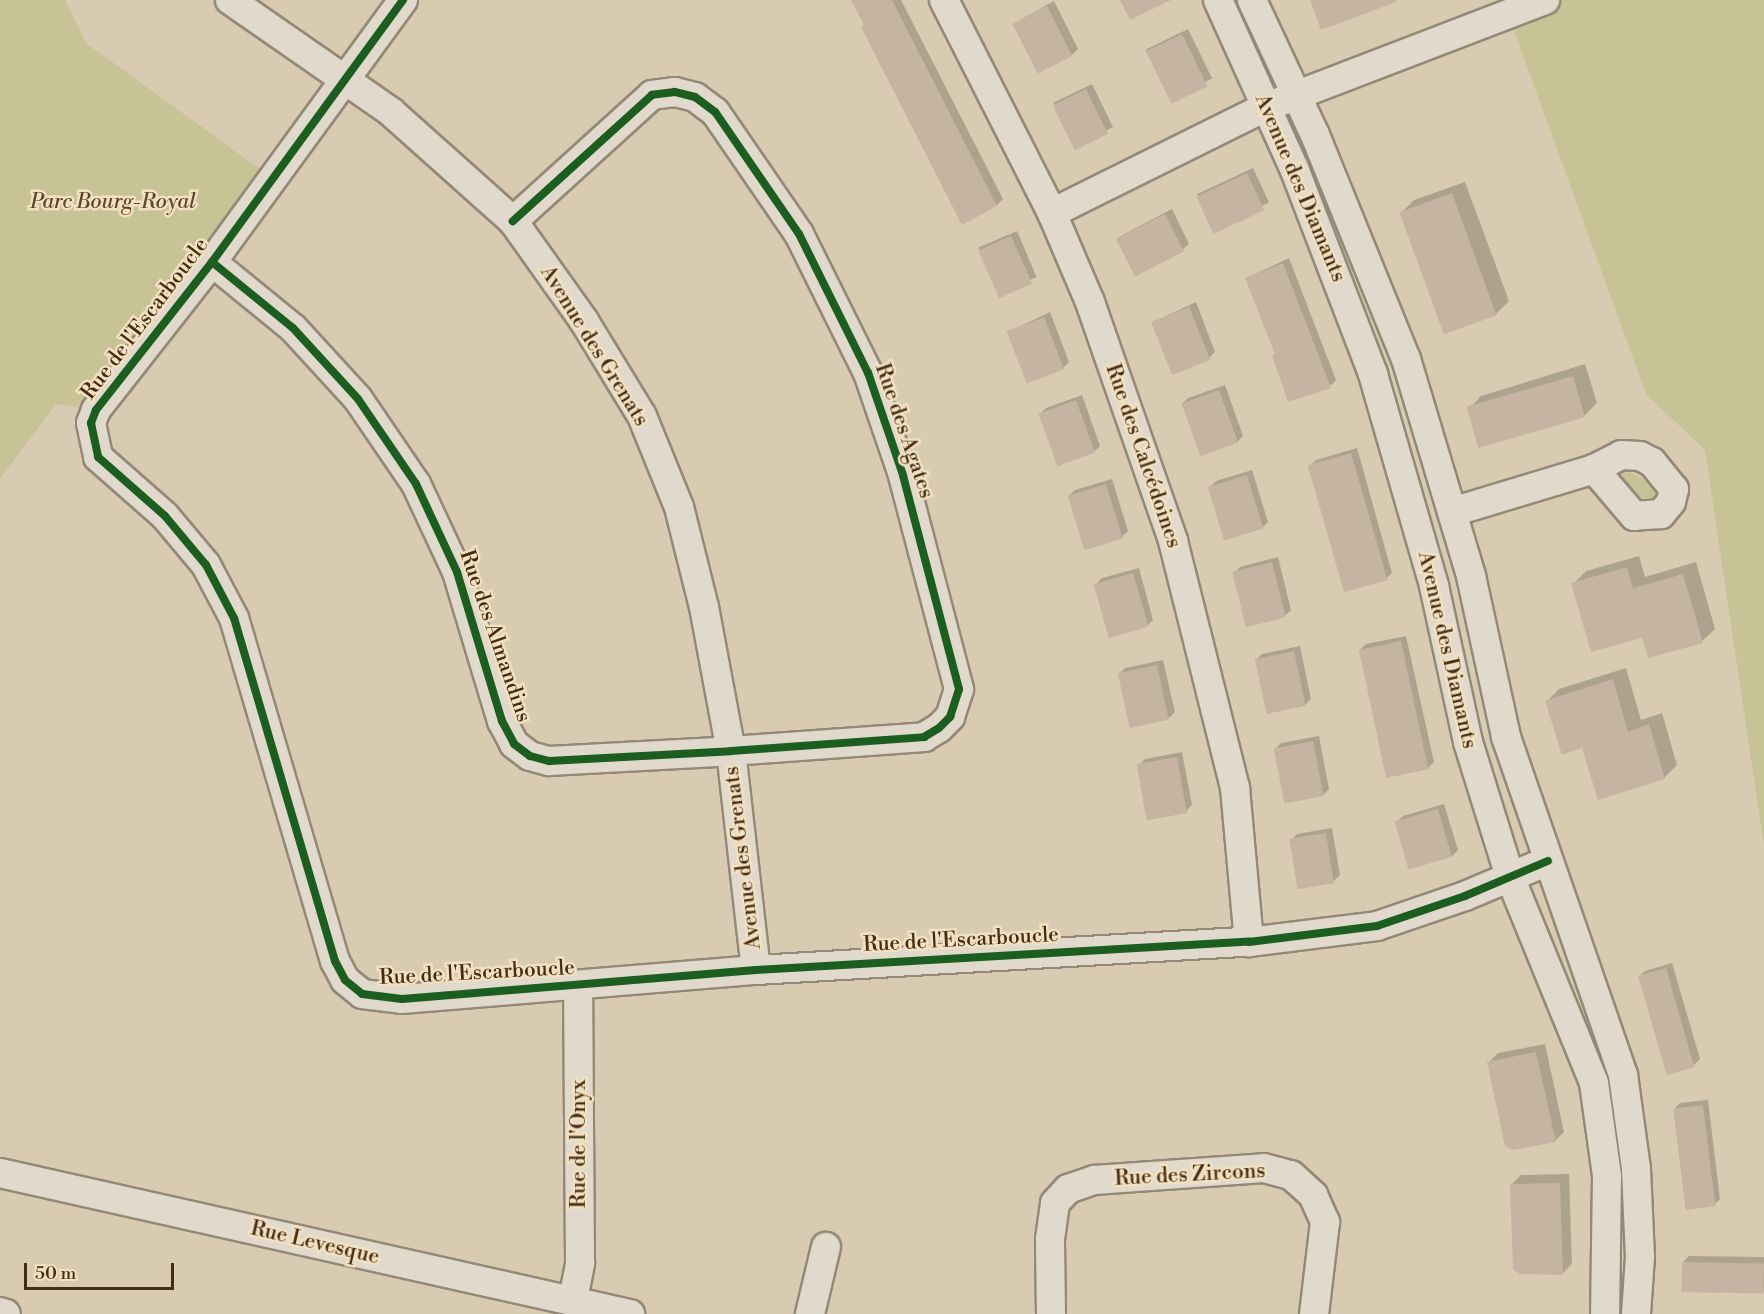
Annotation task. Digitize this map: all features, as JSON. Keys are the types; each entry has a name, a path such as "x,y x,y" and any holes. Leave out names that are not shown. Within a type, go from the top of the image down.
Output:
{"street":[{"name":"Avenue des Grenats","path":"230,0 391,112 513,222 584,321 642,416 680,507 704,607 731,751 756,970"},
{"path":"344,79 403,0"},
{"name":"Rue des Calcédoines","path":"944,0 1052,213 1090,302 1173,541 1235,788 1249,942"},
{"name":"Avenue des Diamants","path":"1218,0 1341,284 1379,395 1434,586 1468,742 1510,878 1594,1083 1607,1176 1605,1314"},
{"name":"Avenue des Diamants","path":"1252,0 1297,95 1406,359 1471,576 1506,736 1623,1075 1636,1168 1640,1257 1636,1314"},
{"path":"1052,213 1266,107 1545,0"},
{"name":"Rue de l'Escarboucle","path":"344,79 212,262 96,410 91,423 92,438 98,457 165,516 206,565 234,618 335,961 345,980 362,994 381,999 578,987 756,970 1249,942 1377,926 1510,878 1548,861"},
{"name":"Rue des Agates","path":"513,222 652,95 675,92 695,97 715,112 799,234 868,373 903,475 959,689 957,703 950,717 924,737 731,751"},
{"name":"Rue des Almandins","path":"212,262 293,328 358,399 416,484 458,572 502,721 514,744 530,756 549,761 731,751"},
{"path":"1452,512 1594,469"},
{"name":"Rue de l'Onyx","path":"573,1300 580,1263 578,987"},
{"name":"Rue des Zircons","path":"1051,1314 1050,1239 1055,1203 1068,1189 1094,1180 1264,1168 1291,1175 1313,1195 1325,1221 1314,1314"},
{"name":"Rue Levesque","path":"0,1173 630,1314"},
{"path":"810,1314 826,1247"},
{"path":"0,1312 6,1314"}],"green space":[{"name":"Parc Bourg-Royal","path":"0,0 65,0 86,43 271,177 96,410 56,404 0,479"},
{"path":"1545,0 1764,0 1764,846 1705,450 1646,394 1514,31 1509,13"},
{"path":"1619,467 1654,484 1658,490 1655,501 1644,505 1637,499 1616,469"}],"building":[{"path":"851,0 892,0 997,206 962,225 861,27 864,25"},
{"path":"1120,0 1171,0 1130,20"},
{"path":"1310,0 1396,0 1396,2 1321,30"},
{"path":"1047,6 1072,56 1038,74 1012,24"},
{"path":"1182,34 1207,86 1171,104 1146,52"},
{"path":"1086,89 1108,134 1075,150 1053,105"},
{"path":"1247,173 1264,210 1214,234 1196,197"},
{"path":"1452,193 1496,315 1444,334 1399,212"},
{"path":"1165,214 1184,251 1135,276 1116,239"},
{"path":"1011,236 1032,284 999,298 978,251"},
{"path":"1283,263 1331,388 1288,402 1272,355 1275,354 1245,278"},
{"path":"1189,307 1210,360 1172,375 1151,322"},
{"path":"1044,317 1064,369 1027,384 1007,331"},
{"path":"1573,376 1585,417 1478,448 1466,407"},
{"path":"1219,390 1238,443 1201,456 1181,404"},
{"path":"1076,400 1095,453 1058,466 1038,414"},
{"path":"1351,453 1387,580 1344,592 1308,465"},
{"path":"1247,475 1263,529 1224,541 1208,487"},
{"path":"1106,484 1123,539 1084,550 1068,496"},
{"path":"1272,562 1286,617 1246,627 1232,572"},
{"path":"1627,567 1633,588 1683,574 1703,643 1648,658 1642,638 1591,652 1571,583"},
{"path":"1133,573 1148,627 1109,638 1094,584"},
{"path":"1401,641 1428,769 1386,778 1359,650"},
{"path":"1294,651 1306,706 1267,714 1255,659"},
{"path":"1157,665 1169,720 1130,728 1118,673"},
{"path":"1613,679 1628,732 1649,724 1665,779 1598,800 1582,748 1562,755 1545,701"},
{"path":"1313,741 1324,796 1284,804 1274,749"},
{"path":"1177,757 1187,813 1147,820 1137,764"},
{"path":"1438,809 1452,857 1409,869 1395,821"},
{"path":"1326,833 1334,883 1297,889 1289,839"},
{"path":"1666,968 1694,1067 1667,1075 1638,976"},
{"path":"1536,1052 1556,1142 1513,1150 1505,1146 1487,1062"},
{"path":"1703,1105 1715,1206 1686,1210 1673,1109"},
{"path":"1560,1183 1563,1275 1520,1274 1513,1269 1510,1184"},
{"path":"1682,1262 1764,1263 1763,1293 1681,1292"}],"cycle path":[{"path":"403,0 212,262 96,410 91,423 98,457 165,516 206,565 234,618 335,961 345,980 362,994 402,999 756,970 1249,942 1377,926 1465,896 1548,861"},
{"path":"212,262 293,328 358,399 416,484 457,572 502,721 514,744 530,756 549,761 731,751 924,737 939,728 950,717 959,689 903,475 868,373 799,234 715,112 695,97 675,92 652,95 513,221"}]}
